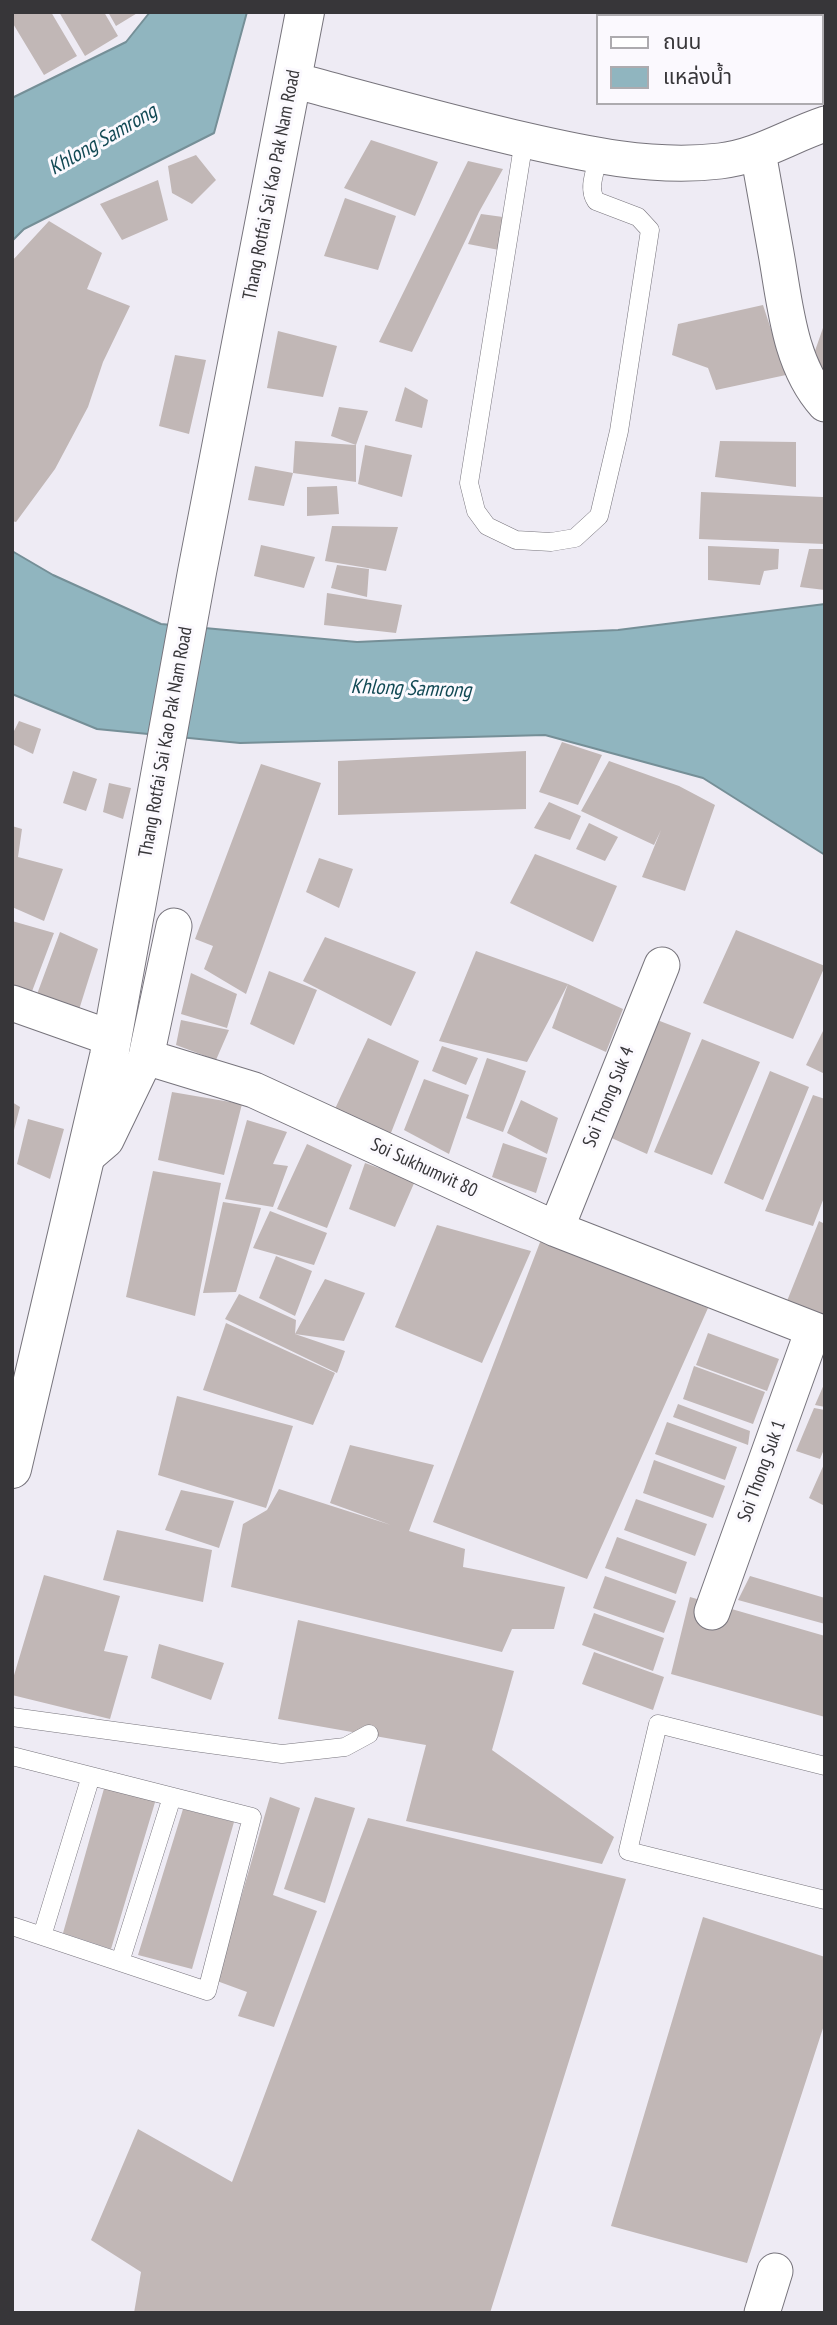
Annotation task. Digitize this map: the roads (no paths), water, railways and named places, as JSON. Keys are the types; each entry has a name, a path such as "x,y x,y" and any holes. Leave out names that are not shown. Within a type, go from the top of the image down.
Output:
{"main road":[{"name":"Thang Rotfai Sai Kao Pak Nam Road","path":"12,1469 111,1038 305,12"}],"street":[{"path":"293,80 524,139 654,164 721,161 758,152 825,124"},
{"path":"758,152 788,323 798,358 825,404"},
{"path":"85,1158 106,1140 146,1057 174,926"},
{"name":"Soi Thong Suk 4","path":"555,1229 663,965"},
{"path":"12,1003 111,1038"},
{"name":"Soi Sukhumvit 80","path":"146,1057 254,1090 555,1229 819,1332"},
{"name":"Soi Thong Suk 1","path":"712,1612 819,1332"},
{"path":"762,2313 775,2271"}],"lane":[{"path":"524,139 469,483 476,511 487,526 516,540 551,542 575,538 599,516 619,431 650,230 638,217 596,201 593,197 592,183 599,155"},
{"path":"12,1717 282,1754 345,1747 369,1734"},
{"path":"825,1766 657,1724 628,1851 825,1900"},
{"path":"12,1756 252,1817 207,1991 12,1926"},
{"path":"42,1936 91,1776"},
{"path":"120,1962 172,1797"}],"water":[{"name":"Khlong Samrong","path":"150,12 247,12 214,133 24,229 12,241 12,98 126,42"},
{"name":"Khlong Samrong","path":"12,551 53,575 161,624 357,642 618,630 825,604 825,855 703,778 545,735 240,743 97,729 12,694"}]}
